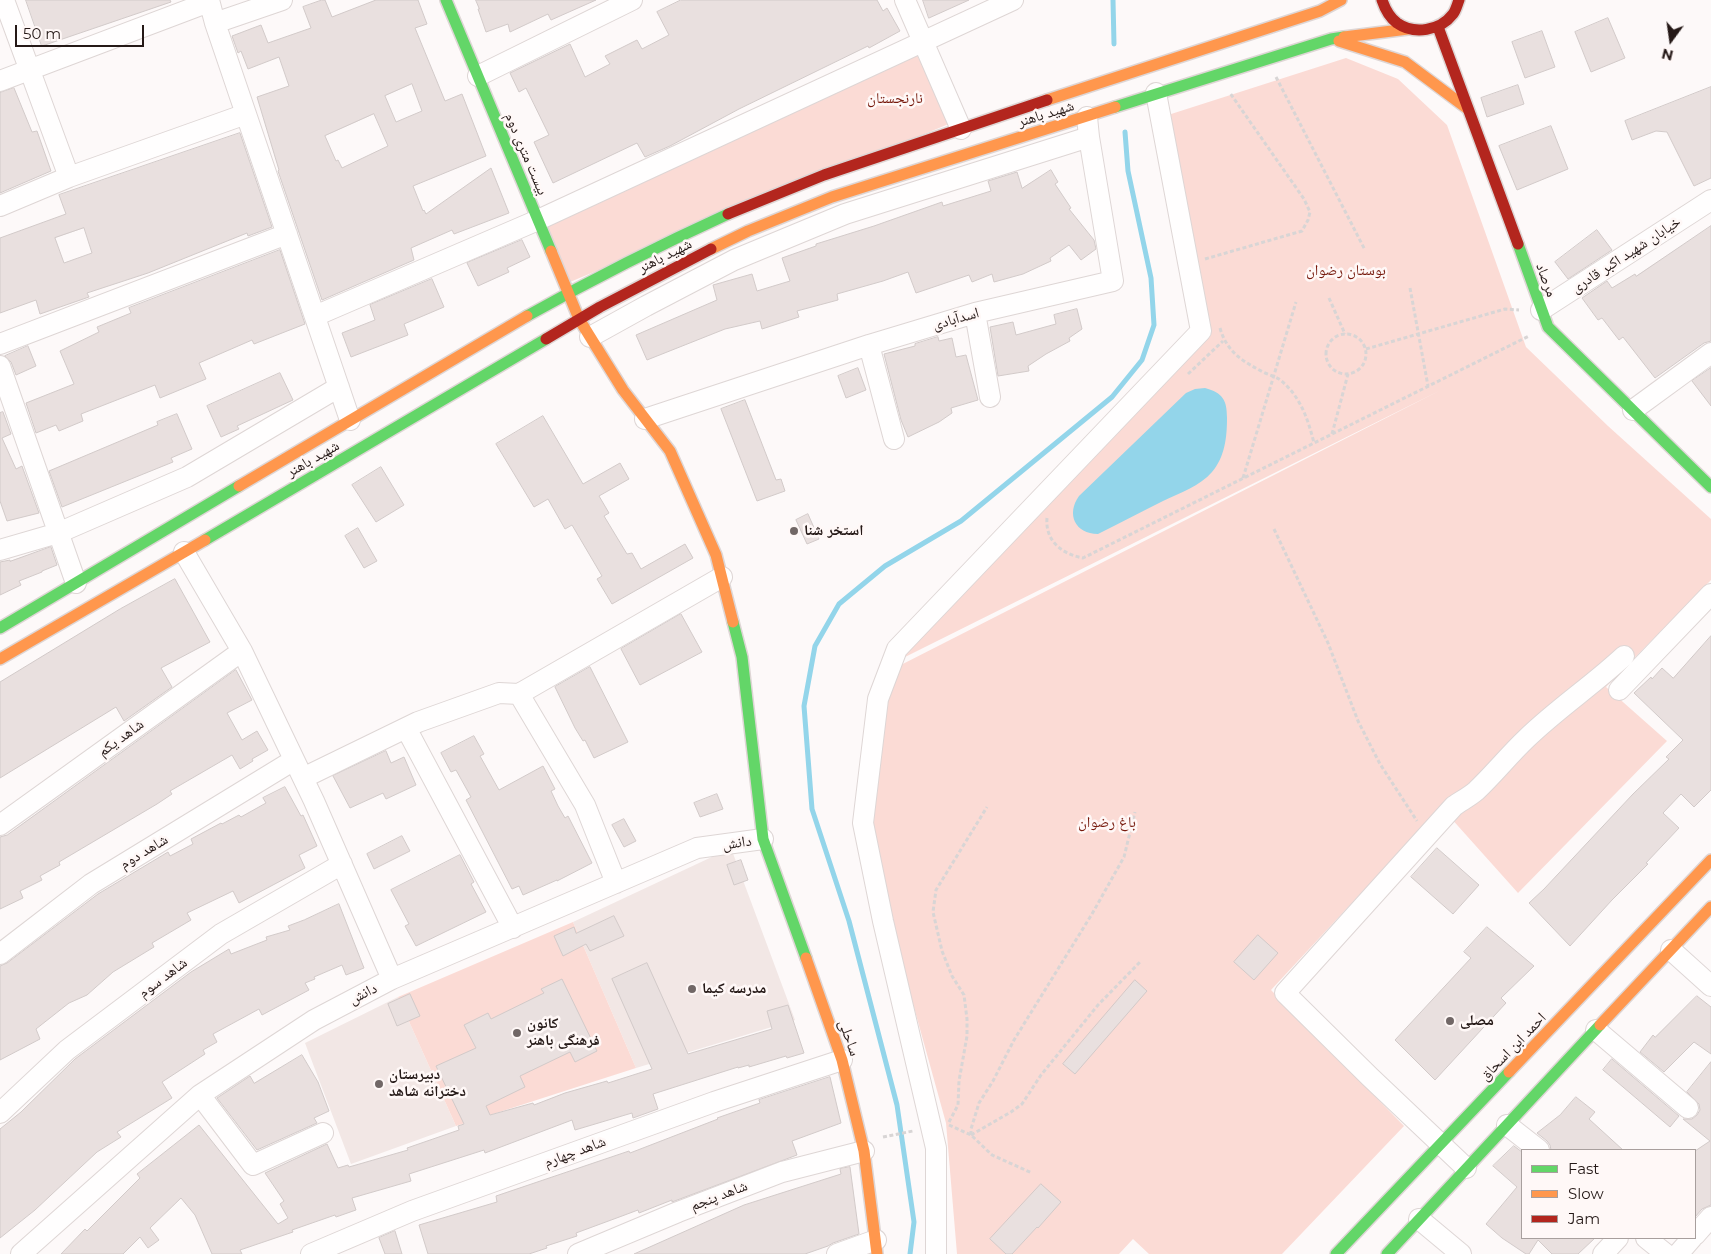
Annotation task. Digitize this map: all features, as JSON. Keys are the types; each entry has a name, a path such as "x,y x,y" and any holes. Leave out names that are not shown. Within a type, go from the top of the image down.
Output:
{"main road":[{"name":"بیست متری دوم","path":"446,0 579,319 624,390 670,451 716,555 722,577"},
{"path":"1320,11 1328,0"},
{"name":"شهید باهنر","path":"0,628 568,293 674,238 738,209 824,175 1148,66 1320,11 1341,0"},
{"path":"1382,0 1388,14 1396,24 1408,29"},
{"path":"1438,28 1451,18 1462,1"},
{"name":"شهید باهنر","path":"0,659 579,319 688,260 748,231 832,197 1330,39 1408,29 1418,32 1438,28"},
{"name":"مرصاد","path":"1438,28 1544,319 1711,487"},
{"path":"1330,39 1405,62 1468,110"},
{"name":"ساحلی","path":"722,577 742,657 763,839 871,1145 877,1247"},
{"name":"احمد ابن اسحاق","path":"1336,1254 1711,860"},
{"path":"1387,1254 1711,907"}],"street":[{"path":"4,0 69,177"},
{"path":"215,23 282,0"},
{"path":"478,76 632,0"},
{"path":"905,0 961,129"},
{"path":"315,316 538,220 1013,0"},
{"path":"0,81 209,1 350,420"},
{"path":"936,1254 936,1148 928,1128 863,823 878,699 897,649 1201,332 1156,93"},
{"path":"0,206 69,177 246,114"},
{"name":"اسدآبادی","path":"645,419 868,345 975,313 1113,280 1086,117"},
{"path":"590,337 734,260 845,214 1088,137"},
{"name":"خیابان شهید اکبر قادری","path":"1544,319 1711,200"},
{"path":"0,344 287,234"},
{"path":"975,313 990,397"},
{"path":"868,345 894,439"},
{"path":"1633,410 1711,353"},
{"path":"0,366 76,583"},
{"path":"0,550 58,533 187,477 339,387"},
{"path":"184,552 242,651 303,778 392,979"},
{"path":"303,778 418,722 499,693 519,694 722,577"},
{"path":"1619,690 1711,594"},
{"name":"شاهد یکم","path":"0,826 242,651"},
{"path":"1466,1168 1440,1145 1285,993 1454,806 1475,792 1527,738 1564,705 1605,675 1624,656"},
{"path":"519,694 584,805 616,883"},
{"path":"406,728 513,928"},
{"name":"شاهد دوم","path":"0,954 91,884 294,760"},
{"name":"دانش","path":"21,1254 200,1095 314,1020 392,979 697,848 763,839"},
{"name":"شاهد سوم","path":"0,1113 67,1050 221,934 342,864"},
{"path":"1671,950 1711,986"},
{"path":"1596,1030 1688,1108"},
{"name":"شاهد چهارم","path":"311,1254 412,1211 714,1102 842,1060"},
{"path":"200,1095 253,1164 323,1133"},
{"path":"1507,1125 1538,1149"},
{"name":"شاهد پنجم","path":"578,1254 678,1212 782,1172 871,1145"},
{"path":"1696,1234 1711,1217"},
{"path":"1419,1219 1461,1254"},
{"path":"1603,1254 1617,1239"},
{"path":"1647,1239 1666,1254"},
{"path":"1678,1254 1691,1239"},
{"path":"837,1254 877,1247"}],"path":[{"path":"1267,59 1366,250"},
{"path":"1207,264 1205,258 1302,231 1310,212 1304,199 1216,75"},
{"path":"1410,288 1428,386"},
{"path":"1329,298 1345,334"},
{"path":"1243,478 1296,302"},
{"path":"1366,349 1504,309 1544,319"},
{"path":"1048,515 1048,532 1053,542 1071,556 1083,558 1428,386 1544,319"},
{"path":"1220,326 1223,341 1245,363 1279,379 1299,402 1307,415 1314,443"},
{"path":"1345,334 1358,338 1366,349 1364,362 1360,368 1348,374 1335,370 1327,359 1326,352 1332,340 1345,334"},
{"path":"1181,380 1223,341"},
{"path":"1331,434 1348,374"},
{"path":"1274,529 1328,643 1358,721 1380,764 1426,837"},
{"path":"987,807 936,890 933,912 942,951 952,976 964,994 967,1019 967,1036 959,1081 958,1105 948,1124 971,1135 992,1155 1032,1173"},
{"path":"971,1135 979,1103 1014,1040 1087,922 1124,857 1135,812"},
{"path":"971,1135 1022,1104 1041,1075 1098,1005 1140,962"},
{"path":"871,1145 928,1128"}],"shaded area":[{"name":"مدرسه کیما","path":"731,848 795,1020 636,1068 573,922"},
{"name":"دبیرستان دخترانه شاهد","path":"398,997 456,1126 351,1164 305,1043"}],"green space":[{"name":"نارنجستان","path":"913,47 951,123 570,282 543,217"},
{"name":"باغ رضوان","path":"1346,58 1398,79 1447,125 1526,347 1608,426 1711,519 1711,580 1606,687 1667,741 1518,893 1441,807 1271,990 1404,1126 1282,1254 1149,1254 1133,1239 1119,1254 957,1254 946,1123 863,823 889,671 1439,391 901,659 1211,335 1210,321 1169,172 1168,115"},
{"name":"کانون فرهنگی باهنر","path":"573,922 636,1068 456,1126 398,997"}],"water":[{"path":"1205,388 1216,392 1223,398 1227,412 1224,447 1220,460 1212,472 1189,489 1098,534 1084,531 1078,527 1073,516 1073,510 1079,496 1186,393 1195,389"}],"building":[{"path":"26,0 170,0 171,2 42,46"},
{"path":"325,0 332,17 376,0 418,0 427,24 415,28 445,101 462,94 486,156 413,186 423,211 426,214 491,168 509,213 454,234 452,230 411,248 414,260 322,300 278,171 257,97 289,86 279,57 248,69 241,51 238,53 232,36 261,25 268,43 311,28 303,7","holes":["412,84 422,111 396,122 385,96","374,114 388,146 342,168 338,160 336,161 325,136"]},
{"path":"476,0 596,0 551,20 548,14 510,32 508,24 486,32"},
{"path":"681,0 877,0 883,11 887,8 900,31 869,48 868,46 645,157 637,143 553,183 534,142 549,135 526,88 519,92 510,73 570,44 585,77 610,64 605,56 637,40 642,49 669,35 657,12"},
{"path":"923,0 969,0 929,18"},
{"path":"1608,18 1625,58 1591,72 1575,32"},
{"path":"1542,31 1555,67 1525,78 1512,42"},
{"path":"1518,85 1524,104 1487,117 1481,98"},
{"path":"1711,87 1711,178 1694,186 1667,132 1656,131 1632,140 1625,121"},
{"path":"14,88 32,132 37,131 51,171 0,193 0,93"},
{"path":"1551,126 1568,169 1517,190 1499,146"},
{"path":"240,133 272,227 248,236 247,233 148,273 87,293 89,297 40,314 36,300 0,313 0,238 66,214 59,195","holes":["84,228 92,253 64,263 55,238"]},
{"path":"1051,170 1058,182 1055,184 1071,208 1069,209 1094,240 1096,249 1081,260 1069,245 1050,258 1051,261 1023,274 994,282 992,274 972,282 969,275 916,293 908,272 837,294 838,300 797,311 799,317 762,329 760,321 725,329 647,360 636,335 717,300 713,285 752,274 757,291 790,281 782,258 816,246 816,244 942,202 943,206 991,191 988,181 1017,172 1022,188"},
{"path":"1711,226 1711,341 1704,343 1655,378 1623,337 1619,340 1602,318 1598,320 1582,298 1607,281 1612,288 1635,274 1636,276"},
{"path":"1597,230 1612,250 1568,279 1555,262"},
{"path":"522,240 530,257 507,268 509,272 478,286 467,263"},
{"path":"280,250 305,324 254,344 252,340 199,363 206,379 160,398 155,385 81,414 83,421 59,431 56,425 36,433 26,403 74,384 60,351 99,332 97,327 131,313 129,308"},
{"path":"432,279 444,307 404,324 408,335 351,357 342,333 375,320 370,305"},
{"path":"1077,309 1082,329 1069,338 1070,341 1028,366 1029,371 998,376 990,327 1013,322 1016,335 1056,324 1054,315"},
{"path":"938,337 939,341 952,338 956,357 966,355 978,400 951,408 952,413 939,422 908,437 901,420 884,354 915,346 915,344"},
{"path":"28,346 36,366 16,375 11,362 5,356"},
{"path":"858,368 866,390 846,398 838,376"},
{"path":"1711,368 1711,406 1692,381"},
{"path":"280,373 293,400 237,426 239,429 221,437 207,406"},
{"path":"745,400 776,480 781,479 785,491 757,501 721,409"},
{"path":"3,412 11,434 2,438 16,469 22,466 39,513 7,521 0,501 0,413"},
{"path":"177,414 192,449 171,458 173,462 62,507 49,471 158,425 157,422"},
{"path":"543,416 583,484 620,463 629,479 599,496 609,513 604,516 627,554 632,553 641,569 685,544 693,558 612,604 597,579 602,576 572,525 565,529 548,499 534,507 496,444"},
{"path":"381,467 404,505 376,522 352,485"},
{"path":"808,514 819,539 807,544 796,520"},
{"path":"358,528 377,561 364,568 345,536"},
{"path":"51,547 57,565 19,581 21,585 0,595 0,562 10,561"},
{"path":"175,579 210,642 161,668 172,687 124,721 116,707 0,778 0,682 120,609"},
{"path":"681,614 702,652 640,685 621,649"},
{"path":"1711,636 1711,790 1694,807 1681,794 1663,813 1679,828 1646,863 1648,864 1570,946 1529,903 1669,759 1666,757 1683,740 1634,693 1651,677 1652,679 1662,668 1673,678"},
{"path":"590,667 628,742 594,758 585,740 583,741 575,728 555,687"},
{"path":"236,670 252,700 227,713 242,740 257,731 268,750 252,759 253,761 240,769 232,755 170,791 172,794 157,804 59,862 60,865 40,876 42,880 20,891 23,898 0,909 0,837 7,835"},
{"path":"474,736 484,754 480,756 499,790 543,766 555,789 551,791 558,806 565,818 568,816 592,863 557,881 523,895 519,886 512,889 466,800 471,797 456,770 451,772 441,753"},
{"path":"386,751 391,763 404,757 416,785 386,799 383,793 350,808 333,776"},
{"path":"285,787 301,816 303,815 317,846 299,855 305,868 239,903 233,891 187,913 191,920 152,943 154,947 113,972 87,995 69,1003 36,1029 40,1039 0,1060 0,966 7,963 98,894 168,852 170,856 193,844 191,839 239,815 241,817 266,803 263,798"},
{"path":"717,794 723,809 700,817 694,803"},
{"path":"624,819 636,841 624,847 612,825"},
{"path":"402,836 410,851 374,869 367,854"},
{"path":"1437,848 1479,885 1453,914 1411,877"},
{"path":"460,855 474,882 471,884 486,912 416,946 405,926 409,924 391,890"},
{"path":"741,860 748,880 734,885 727,865"},
{"path":"339,904 364,968 346,975 342,965 314,977 315,979 305,983 309,990 262,1015 259,1009 213,1034 217,1042 203,1050 205,1054 162,1082 172,1098 117,1132 121,1137 97,1152 35,1210 0,1238 0,1129 21,1112 75,1059 191,972 229,949 231,954 267,940 266,937 290,930 288,926"},
{"path":"614,916 624,936 590,951 586,944 563,956 554,936 574,927 576,933"},
{"name":"مصلی","path":"1487,927 1534,966 1501,998 1506,1003 1435,1080 1395,1040 1471,958 1464,952"},
{"path":"1258,935 1278,953 1254,980 1234,962"},
{"path":"647,963 688,1054 772,1029 767,1011 788,1005 804,1053 787,1058 786,1056 749,1067 749,1065 738,1067 653,1094 658,1109 633,1118 632,1113 575,1130 572,1120 485,1153 484,1150 409,1174 411,1181 352,1198 356,1210 336,1217 335,1215 240,1250 242,1254 212,1254 195,1215 181,1198 150,1228 159,1240 148,1248 140,1237 123,1254 61,1254 140,1178 137,1174 199,1125 278,1224 288,1218 280,1204 284,1201 265,1173 327,1144 338,1168 348,1165 349,1167 408,1150 407,1148 459,1130 458,1126 464,1124 436,1066 476,1048 464,1025 488,1013 491,1019 544,993 541,989 562,979 597,1051 575,1062 570,1052 520,1076 525,1087 486,1106 490,1115 533,1103 534,1105 565,1093 607,1081 608,1083 652,1069 612,979"},
{"path":"1135,980 1147,991 1075,1074 1063,1064"},
{"path":"410,994 420,1016 397,1026 388,1004"},
{"path":"1697,996 1711,1007 1711,1054 1694,1042 1664,1072 1640,1052 1653,1035 1655,1037"},
{"path":"302,1055 318,1082 329,1111 314,1118 317,1123 257,1150 217,1098 250,1076 254,1083"},
{"path":"1612,1059 1679,1116 1670,1127 1603,1070"},
{"path":"1711,1062 1711,1205 1702,1209 1696,1216 1696,1150 1710,1141 1683,1119 1692,1119 1700,1110 1699,1104 1687,1092"},
{"path":"830,1077 841,1123 792,1141 797,1155 672,1202 672,1200 639,1213 638,1210 576,1233 577,1236 546,1246 547,1248 529,1254 428,1254 419,1225 497,1202 496,1196 629,1151 630,1153 760,1103 759,1100"},
{"path":"1576,1097 1595,1112 1589,1119 1622,1149 1551,1149 1547,1141 1537,1133 1560,1115"},
{"path":"1514,1146 1521,1151 1521,1239 1594,1239 1578,1254 1552,1254 1538,1240 1529,1254 1526,1254 1502,1238 1486,1224 1517,1187 1493,1166"},
{"path":"850,1167 859,1234 805,1254 634,1254 744,1205 841,1174 840,1169"},
{"path":"1041,1184 1061,1202 1012,1254 1006,1254 990,1239"},
{"path":"395,1231 402,1254 385,1254 379,1238"}],"waterway":[{"path":"1113,0 1114,44"},
{"path":"910,1254 914,1222 897,1105 849,921 812,809 804,706 815,646 839,604 885,566 961,521 1112,397 1142,360 1154,325 1151,278 1128,171 1125,132"}],"traffic: fast":[{"path":"446,0 551,251"},
{"path":"1115,107 1331,39 1344,37"},
{"path":"527,316 627,263 728,214"},
{"path":"1518,244 1548,327 1711,487"},
{"path":"205,540 546,339"},
{"path":"0,628 239,486"},
{"path":"733,622 742,657 763,839 806,958"},
{"path":"1387,1254 1600,1025"},
{"path":"1336,1254 1509,1072"}],"traffic: slow":[{"path":"1047,100 1320,11 1341,0"},
{"path":"1344,37 1408,29"},
{"path":"1339,41 1405,62 1468,109"},
{"path":"711,249 748,231 832,197 1115,107"},
{"path":"551,251 579,319 623,390 670,451 716,555 733,622"},
{"path":"239,486 527,316"},
{"path":"0,659 205,540"},
{"path":"1509,1072 1711,860"},
{"path":"1600,1025 1711,907"},
{"path":"806,958 842,1060 864,1151 877,1254"}],"traffic: jam":[{"path":"1382,0 1384,7 1397,23 1404,27 1419,30 1434,27 1448,20 1459,0"},
{"path":"1438,27 1518,244"},
{"path":"728,214 824,175 1047,100"},
{"path":"546,339 600,307 711,249"}],"place":[{"name":"استخر شنا","path":"794,531"},
{"name":"مدرسه کیما","path":"692,989"},
{"name":"مصلی","path":"1450,1021"},
{"name":"کانون فرهنگی باهنر","path":"517,1033"},
{"name":"دبیرستان دخترانه شاهد","path":"379,1084"}],"park label":[{"name":"بوستان رضوان","path":"1346,271"}]}
